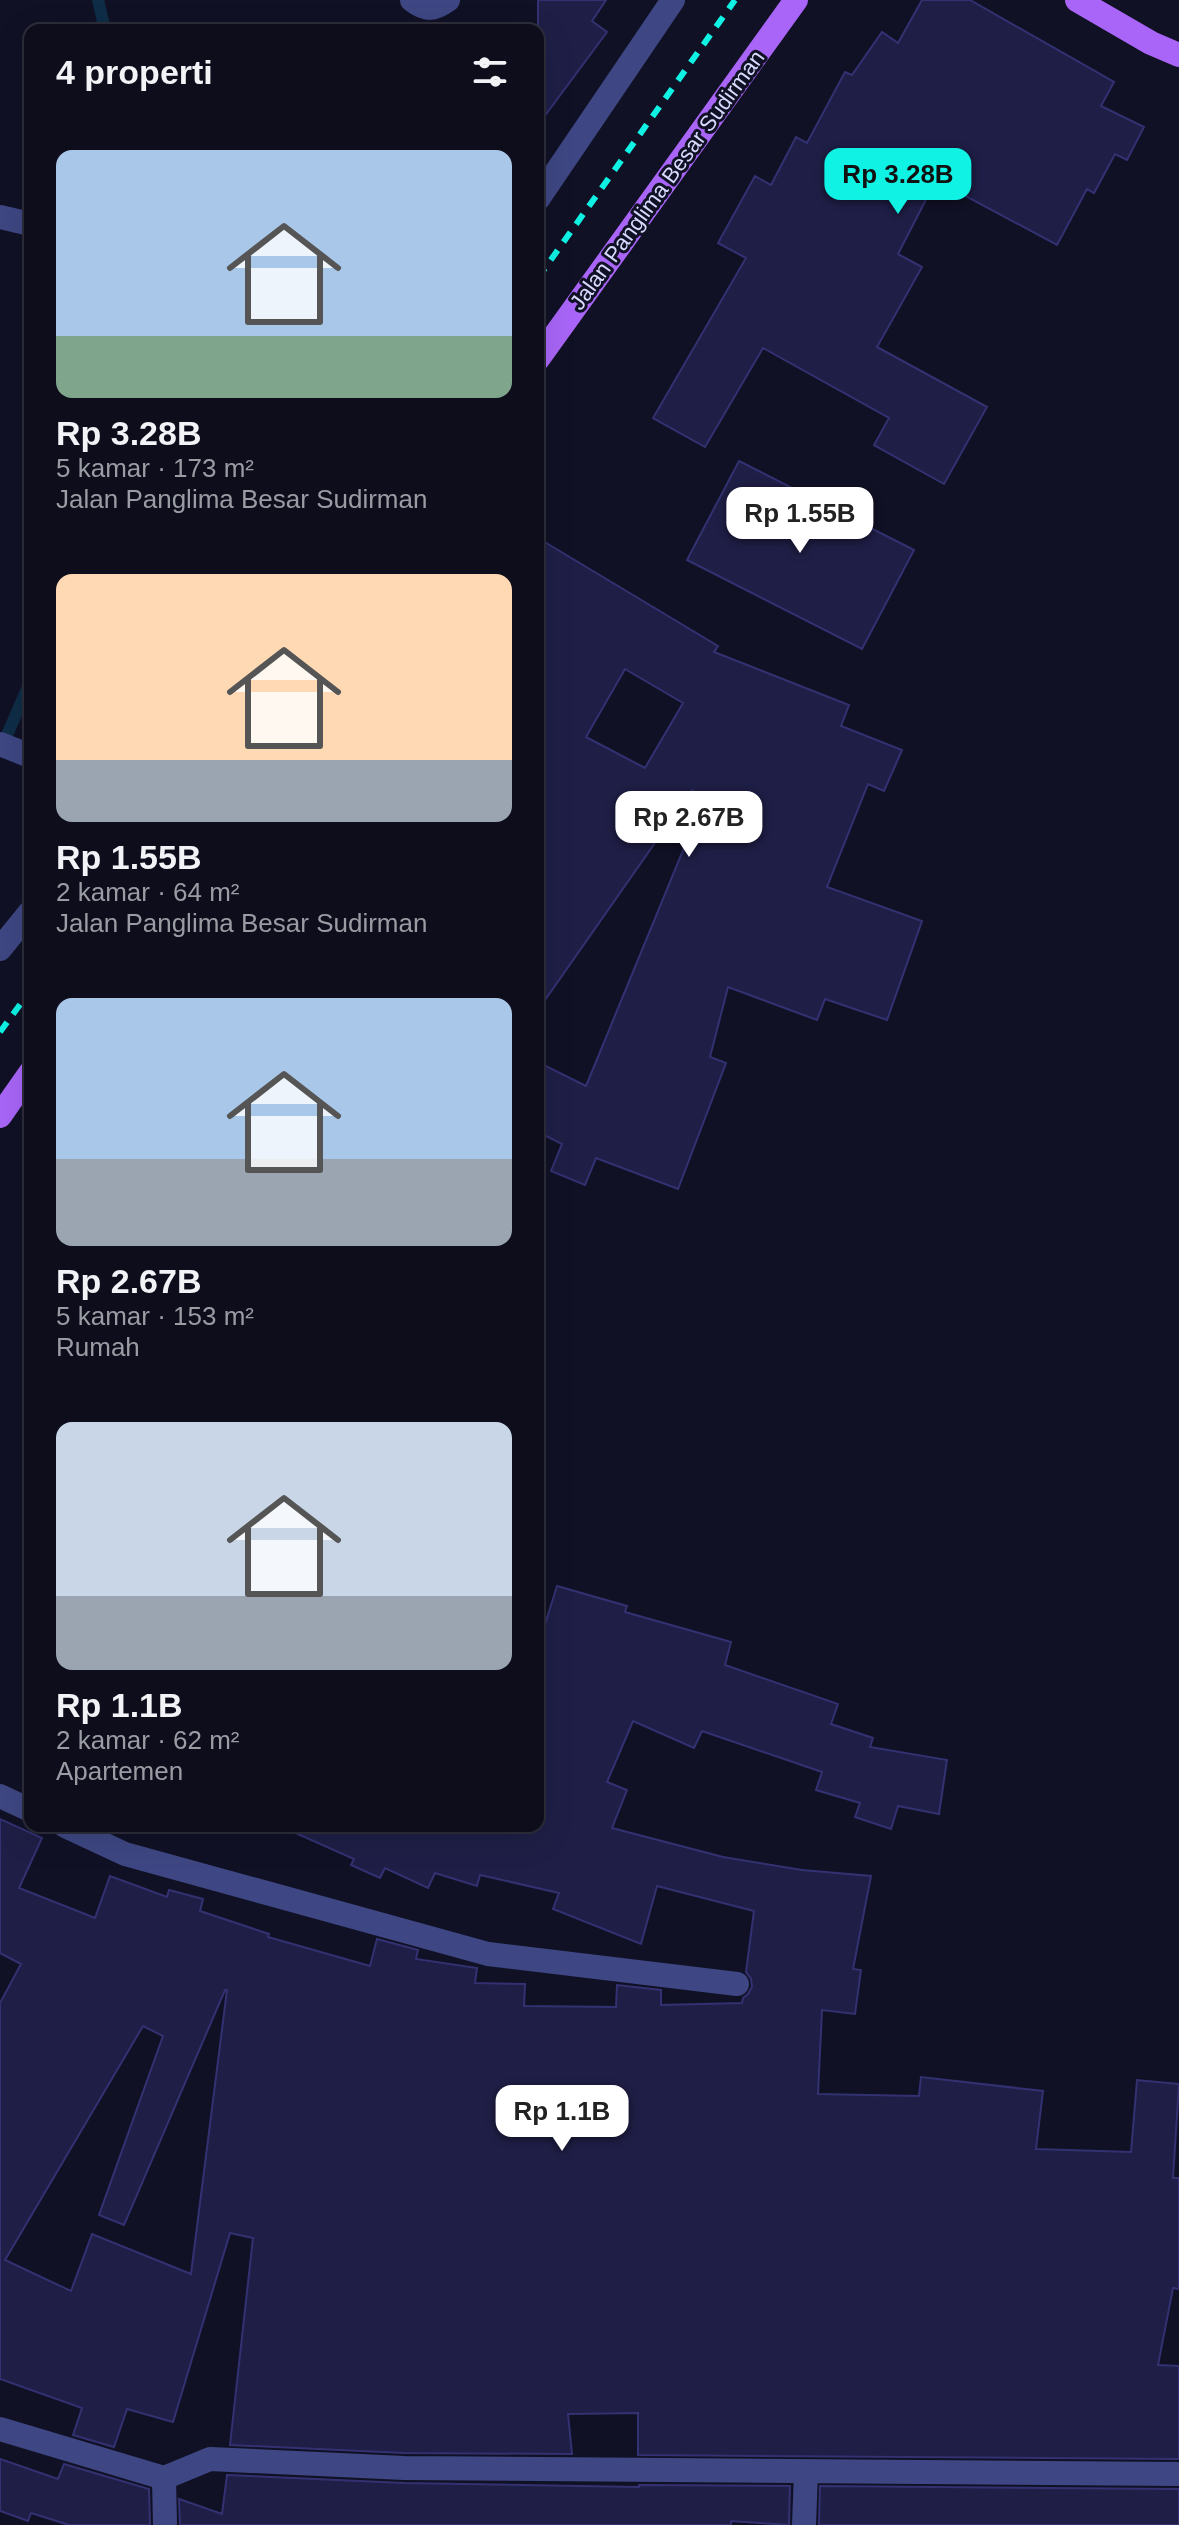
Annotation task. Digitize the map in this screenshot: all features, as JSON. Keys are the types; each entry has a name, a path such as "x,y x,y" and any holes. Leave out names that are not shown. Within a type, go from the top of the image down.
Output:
{"main road":[{"name":"Jalan Panglima Besar Sudirman","path":"544,351 796,0"},
{"path":"1077,0 1151,43 1179,55"},
{"path":"0,1116 24,1082"}],"street":[{"path":"412,0 423,9 448,0"},
{"path":"544,190 673,0"},
{"path":"0,217 24,223"},
{"path":"0,744 24,754"},
{"path":"0,949 24,919"},
{"path":"0,1796 24,1807"},
{"path":"78,1832 125,1854 488,1954 737,1984"},
{"path":"0,2429 164,2478 210,2459 404,2468 1179,2474"},
{"path":"804,2525 806,2472"},
{"path":"164,2478 165,2525"}],"building":[{"path":"538,0 606,0 592,21 607,32 544,117 544,24 538,24"},
{"path":"922,0 970,0 1114,82 1101,106 1144,127 1127,160 1115,154 1094,193 1087,189 1057,245 936,180 898,254 922,267 877,347 987,407 944,484 874,445 889,418 763,348 705,447 653,418 746,258 718,243 755,176 771,185 796,137 807,143 845,72 852,75 882,32 898,43"},
{"path":"739,461 914,550 862,649 687,560"},
{"path":"544,542 718,646 714,652 849,705 841,726 902,750 884,791 868,784 827,887 922,921 887,1020 825,999 817,1020 728,987 710,1057 726,1063 678,1189 596,1158 585,1185 551,1171 562,1144 544,1135 544,1065 586,1086 705,797 692,790 544,1001","holes":["625,669 683,703 645,768 586,737"]},
{"path":"557,1586 627,1606 625,1612 731,1642 725,1665 838,1704 831,1724 873,1738 870,1747 947,1760 939,1814 898,1806 891,1829 855,1817 860,1803 816,1790 822,1772 702,1731 694,1748 633,1721 607,1782 627,1790 612,1828 723,1857 802,1870 871,1876 853,1969 861,1970 855,2014 822,2010 818,2094 919,2096 921,2077 1043,2091 1036,2149 1131,2152 1137,2080 1179,2084 1173,2178 1179,2178 1179,2289 1173,2288 1158,2365 1179,2366 1179,2459 638,2455 638,2413 568,2414 572,2454 404,2453 230,2445 253,2238 230,2233 173,2422 127,2409 114,2447 73,2435 82,2408 0,2379 0,2003 21,1964 0,1953 0,1819 42,1838 19,1888 95,1918 110,1876 167,1897 169,1890 203,1899 200,1911 269,1934 268,1937 370,1966 377,1939 418,1950 416,1959 477,1968 475,1983 525,1984 524,2006 616,2007 617,1985 661,1990 661,2005 742,2003 752,1987 746,1972 754,1911 657,1886 641,1944 553,1909 559,1893 480,1875 477,1886 435,1873 428,1888 385,1868 380,1878 351,1865 354,1859 293,1832 544,1832 544,1628","holes":["227,1990 191,2274 92,2234 71,2291 5,2260 143,2026 163,2036 99,2215 124,2225"]},
{"path":"0,2459 58,2479 64,2464 149,2489 150,2525 69,2525 31,2513 28,2521 0,2511"},
{"path":"227,2475 404,2483 790,2486 789,2525 731,2521 731,2525 180,2525 179,2499 222,2514"},
{"path":"820,2486 1179,2489 1179,2525 819,2525"}],"waterway":[{"path":"98,0 104,24"},
{"path":"1,749 24,696"}],"railway":[{"path":"544,270 735,0"},
{"path":"0,1032 24,999"}]}
